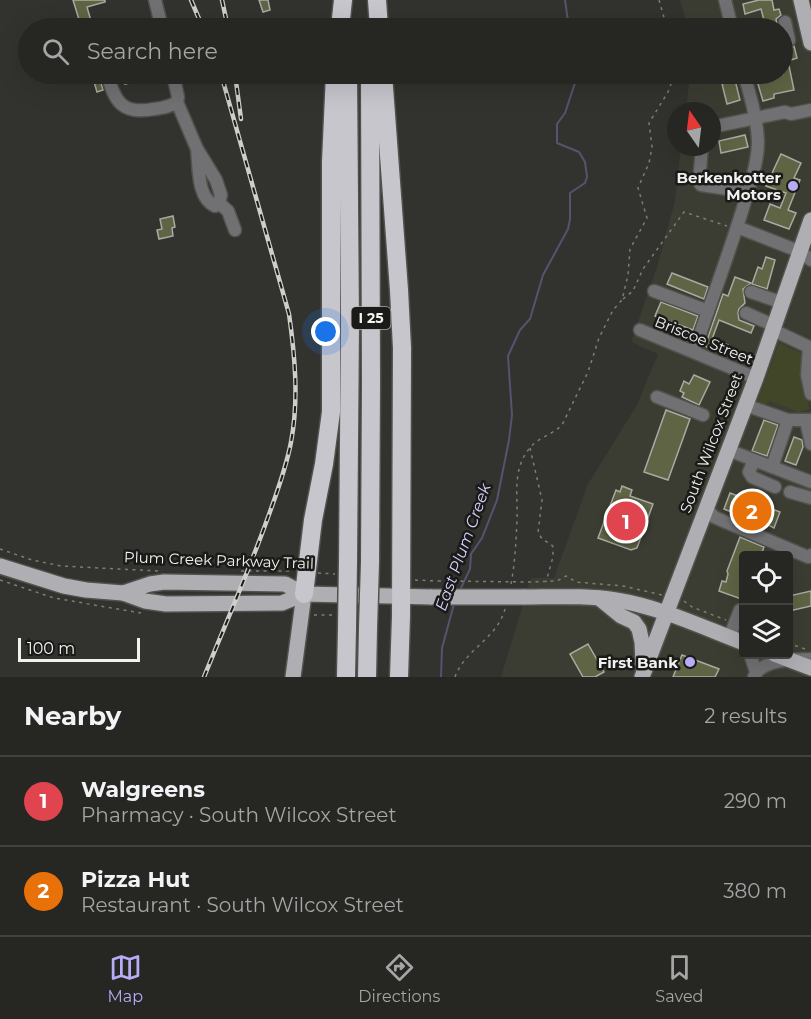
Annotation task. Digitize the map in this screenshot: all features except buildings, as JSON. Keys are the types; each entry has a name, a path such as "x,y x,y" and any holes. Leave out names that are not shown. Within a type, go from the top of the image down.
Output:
{"highway":[{"path":"341,18 342,0"},
{"path":"347,0 348,18"},
{"path":"369,0 369,18"},
{"path":"377,0 378,18"},
{"path":"304,594 313,520 331,412 331,162 335,84"},
{"name":"I 25","path":"346,677 344,568 350,323 348,84"},
{"name":"I 25","path":"367,677 371,382 370,84"},
{"path":"384,84 402,348 399,677"}],"main road":[{"path":"801,0 810,37"},
{"name":"South Wilcox Street","path":"642,676 783,303 806,256 811,220"},
{"path":"0,566 64,586 123,593 155,603 282,603 304,594 432,597 526,590 635,604 736,634"},
{"path":"123,593 157,582 188,582 285,584 304,594"},
{"path":"292,677 304,594"},
{"path":"599,598 639,628 642,642 642,676"},
{"path":"786,659 811,668"}],"street":[{"path":"155,0 160,18"},
{"path":"725,0 730,18"},
{"path":"793,39 810,37"},
{"path":"111,84 115,95 127,110 149,110 177,102"},
{"path":"175,84 177,102 197,149 216,180 221,195 219,203 228,212 235,230"},
{"path":"694,352 737,227 756,156 758,142 755,118 746,84"},
{"path":"785,112 790,107 811,102"},
{"path":"721,125 785,112 791,114 811,110"},
{"path":"701,156 699,182 701,185 748,192"},
{"path":"737,227 806,256"},
{"path":"654,291 708,311"},
{"path":"752,292 783,303"},
{"path":"746,313 810,347 811,394"},
{"name":"Briscoe Street","path":"640,330 756,378"},
{"path":"657,397 703,415"},
{"path":"745,405 788,420 808,420 811,444"},
{"path":"772,467 788,420"},
{"path":"728,450 811,482"},
{"path":"754,460 749,472 752,477 775,487"},
{"path":"790,492 811,498"},
{"path":"706,508 714,517 808,557 811,555"},
{"path":"736,634 739,616"},
{"path":"793,658 811,659"},
{"path":"751,659 755,675 777,659"}],"path":[{"path":"659,0 664,18"},
{"path":"622,300 628,275 630,249 647,218 638,188 649,163 652,147 649,123 671,84"},
{"path":"511,585 517,520 516,482 521,460 530,447 562,425 588,372 599,338 614,310 633,291 643,269 684,212 737,227"},
{"path":"530,447 542,500 538,533 543,540 551,544 554,552 546,582"},
{"name":"Plum Creek Parkway Trail","path":"0,549 32,560 61,566 163,571"},
{"name":"Plum Creek Parkway Trail","path":"232,571 306,573 344,568"},
{"path":"401,575 410,574 415,580 526,590 566,576 576,582 623,586 686,602 736,634"},
{"path":"454,677 469,654 501,624 506,606"},
{"path":"793,644 811,651"}],"shaded area":[{"path":"680,0 811,0 811,677 501,677 531,578 554,578 588,484 637,405 658,354 631,342 657,267 675,201 680,156 721,156 721,102 687,102 689,84 793,84 793,18 685,18"}],"green space":[{"path":"779,343 805,355 800,367 809,409 799,412 770,401 763,406 757,403"}],"waterway":[{"name":"East Plum Creek","path":"565,0 568,18"},
{"name":"East Plum Creek","path":"460,590 470,569 471,554 482,538 497,500 512,415 508,356 520,330 530,319 543,275 568,229 570,193 585,183 587,177 585,162 579,152 557,143 557,124 565,113 575,84"},
{"name":"East Plum Creek","path":"441,677 442,648 454,604"}],"railway":[{"path":"191,0 199,18"},
{"path":"222,0 226,18"},
{"path":"204,677 252,560 280,482 291,442 295,394 289,314 224,84"},
{"path":"236,84 241,119"}],"place":[{"name":"Berkenkotter Motors","path":"793,186"},
{"name":"Pizza Hut","path":"752,511"},
{"name":"Walgreens","path":"626,521"},
{"name":"First Bank","path":"690,662"}]}
